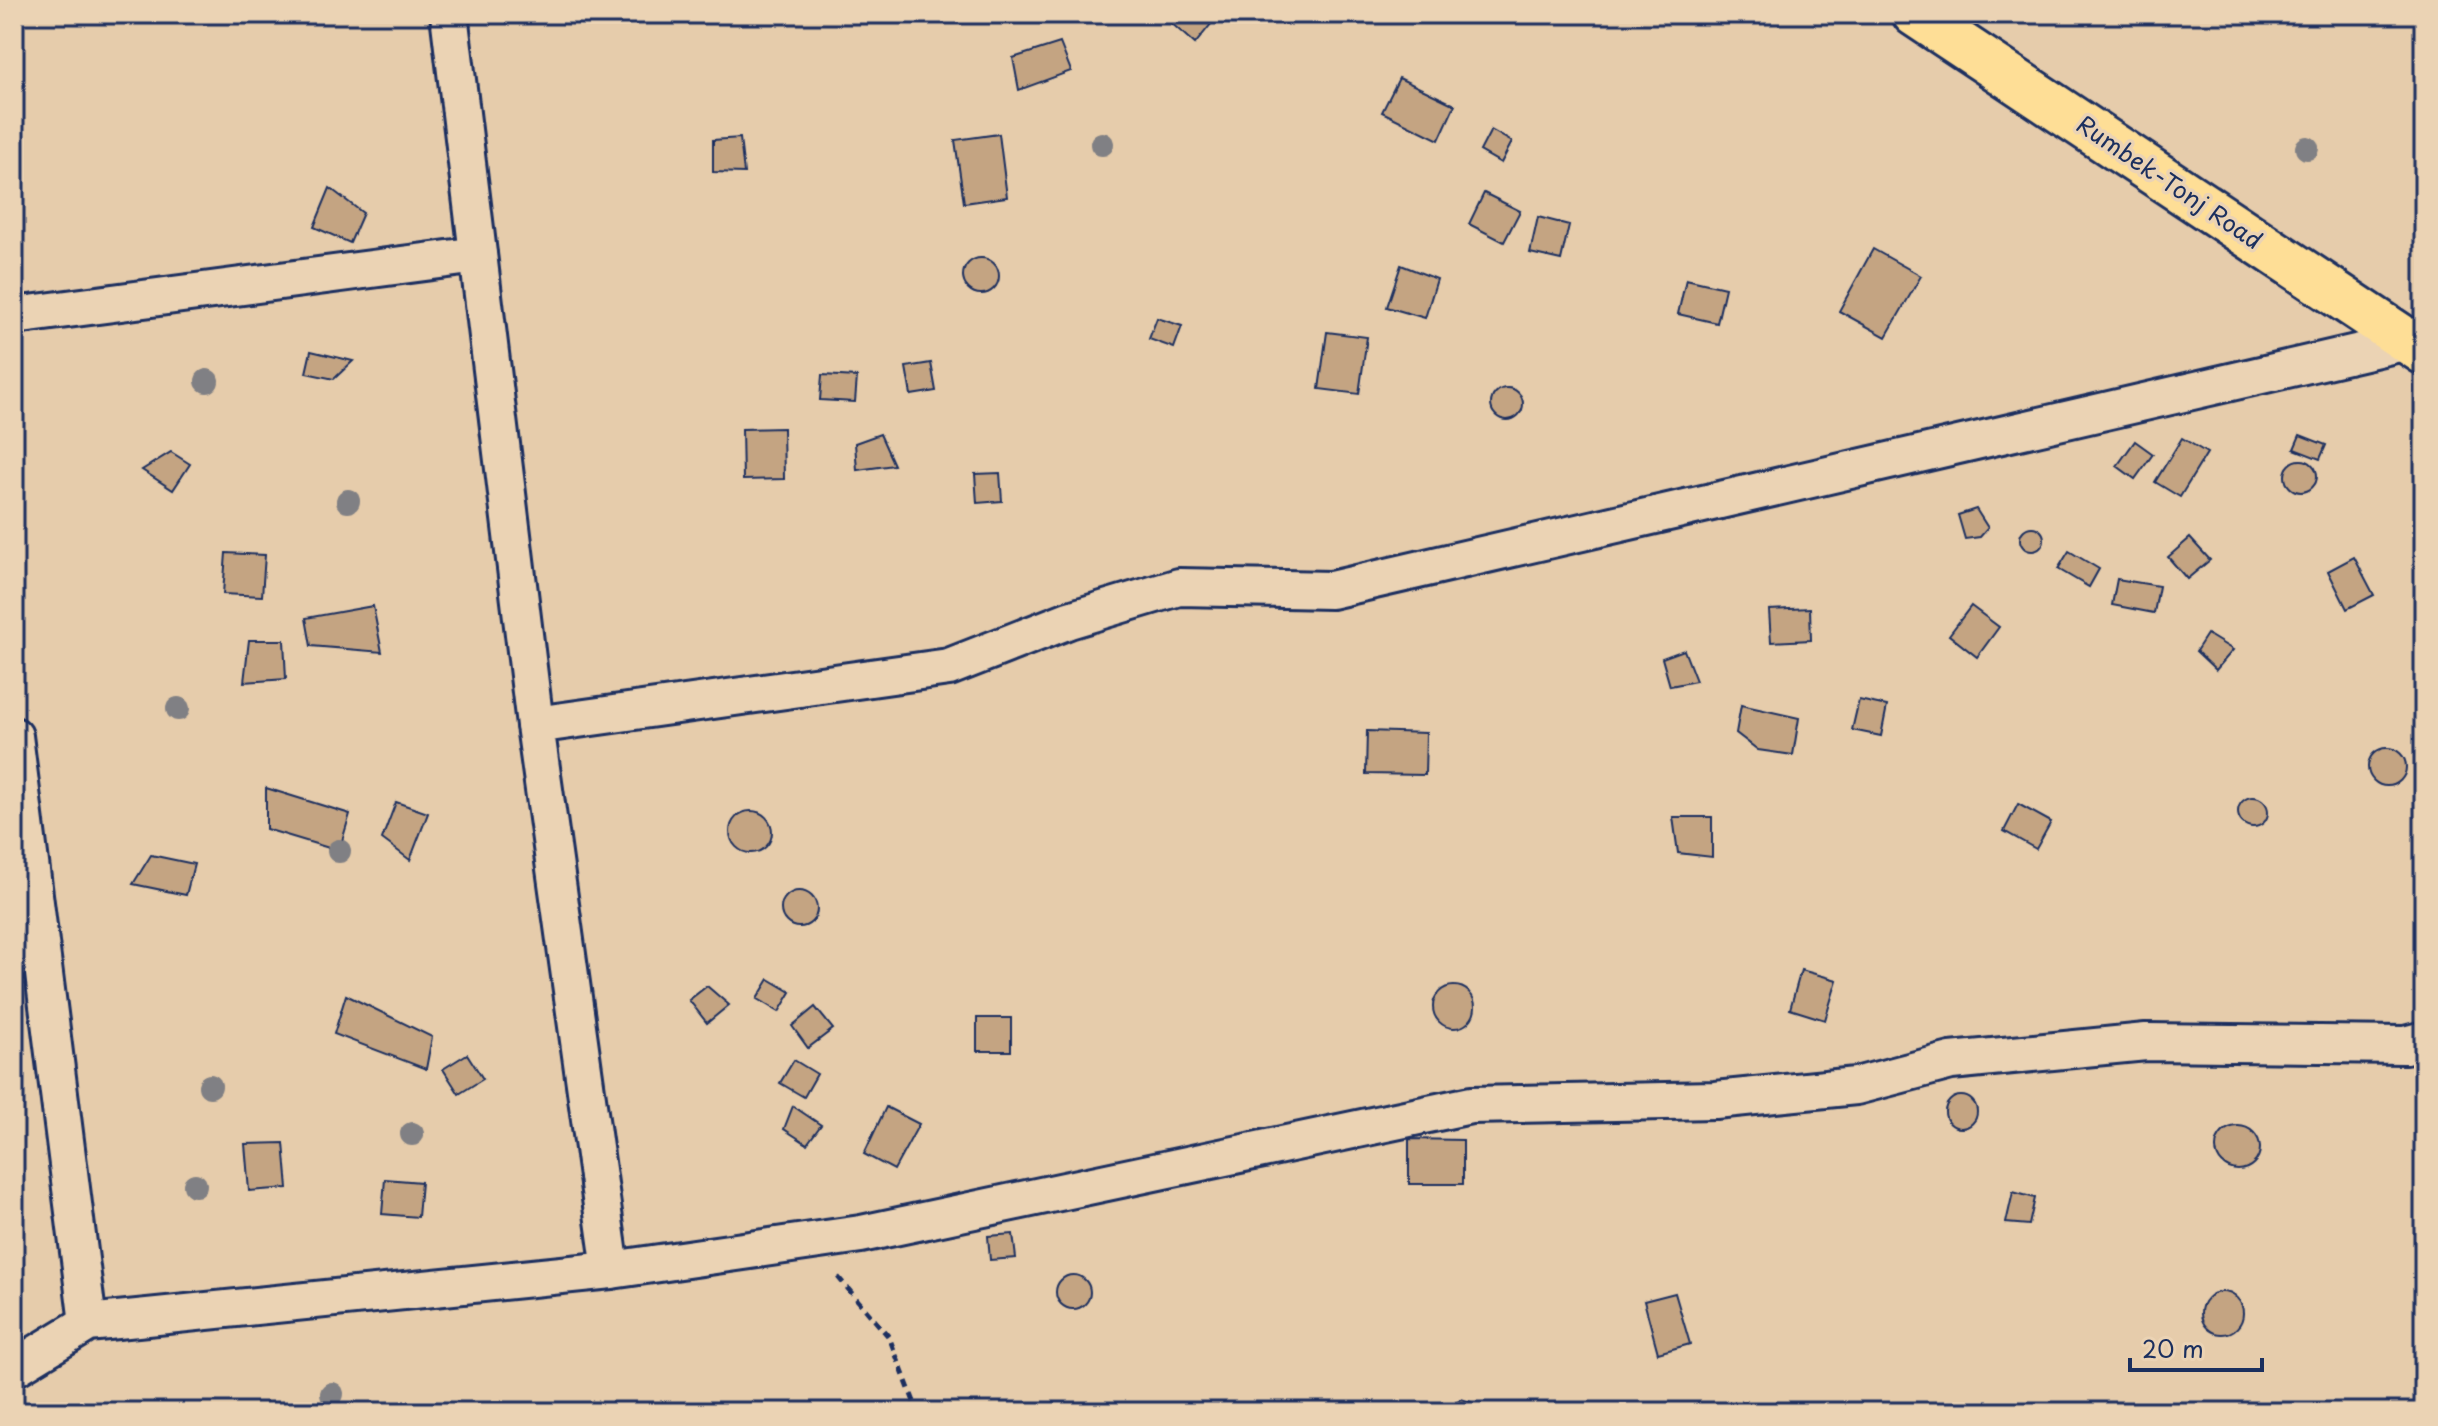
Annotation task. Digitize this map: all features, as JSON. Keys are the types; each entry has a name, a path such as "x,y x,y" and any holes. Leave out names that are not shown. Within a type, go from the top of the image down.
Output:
{"main road":[{"name":"Rumbek-Tonj Road","path":"1915,14 2416,346"}],"street":[{"path":"449,14 535,725 611,1270"},
{"path":"14,316 478,255"},
{"path":"535,725 949,667 1069,620 1179,587 1331,590 2416,346"},
{"path":"14,736 88,1323"},
{"path":"14,1368 88,1323 611,1270 809,1242 1471,1105 1731,1099 1856,1086 1951,1061 2146,1042 2405,1045 2424,1040"}],"path":[{"path":"809,1242 889,1337 918,1412"}],"building":[{"path":"1177,14 1219,14 1195,44 1170,22"},
{"path":"1060,43 1071,71 1019,90 1013,58"},
{"path":"1399,78 1455,105 1439,140 1382,112"},
{"path":"1491,130 1512,142 1501,163 1480,151"},
{"path":"999,134 1007,197 964,203 955,140"},
{"path":"740,138 744,173 713,172 713,140"},
{"path":"330,188 363,213 350,243 314,227"},
{"path":"1484,193 1520,211 1504,242 1469,224"},
{"path":"1538,217 1569,225 1561,260 1530,253"},
{"path":"1873,249 1921,276 1886,337 1839,311"},
{"path":"981,258 993,264 999,276 993,288 981,294 969,288 963,276 969,264"},
{"path":"1401,265 1437,279 1425,318 1387,307"},
{"path":"1686,279 1725,288 1717,323 1678,314"},
{"path":"1157,318 1182,326 1174,348 1149,339"},
{"path":"1327,332 1367,337 1359,394 1319,389"},
{"path":"311,351 353,361 334,379 306,373"},
{"path":"931,363 936,391 911,395 906,367"},
{"path":"822,375 857,377 855,402 820,400"},
{"path":"1507,388 1518,393 1523,404 1518,415 1507,420 1496,415 1491,404 1496,393"},
{"path":"783,428 784,479 743,480 742,429"},
{"path":"880,434 894,465 857,470 855,443"},
{"path":"2300,435 2326,445 2320,459 2294,449"},
{"path":"2182,438 2207,453 2180,497 2155,482"},
{"path":"2135,441 2153,454 2135,479 2117,466"},
{"path":"171,452 190,464 173,490 142,470"},
{"path":"2301,460 2312,465 2317,476 2312,487 2301,492 2290,487 2285,476 2290,465"},
{"path":"1000,473 1002,501 977,503 975,474"},
{"path":"1976,509 1988,528 1980,537 1965,539 1958,515"},
{"path":"2032,527 2040,531 2044,539 2040,547 2032,551 2024,547 2020,539 2024,531"},
{"path":"2190,538 2210,560 2187,579 2168,557"},
{"path":"2069,551 2099,569 2089,587 2058,569"},
{"path":"226,553 265,555 262,596 223,594"},
{"path":"2354,557 2374,595 2347,609 2328,571"},
{"path":"2117,579 2159,586 2154,613 2112,605"},
{"path":"373,606 382,652 311,646 306,618"},
{"path":"1971,606 1999,627 1977,657 1949,635"},
{"path":"1810,608 1811,640 1771,642 1769,610"},
{"path":"2207,634 2233,650 2216,670 2196,651"},
{"path":"249,640 284,640 286,679 244,682"},
{"path":"1684,650 1696,681 1670,686 1662,658"},
{"path":"1859,700 1887,706 1881,736 1852,730"},
{"path":"1741,705 1799,718 1793,755 1758,750 1736,733"},
{"path":"1367,731 1426,733 1425,775 1366,774"},
{"path":"2387,748 2400,754 2406,767 2400,780 2387,786 2374,780 2368,767 2374,754"},
{"path":"266,788 350,814 339,851 266,829"},
{"path":"2253,797 2259,798 2267,806 2267,818 2259,826 2253,827 2247,826 2239,818 2238,812 2239,806 2247,798"},
{"path":"396,802 428,813 410,860 382,839"},
{"path":"2018,804 2051,822 2036,849 2004,831"},
{"path":"751,811 766,817 772,832 766,847 751,853 736,847 730,832 736,817"},
{"path":"1673,817 1712,817 1712,857 1678,853"},
{"path":"151,855 194,864 186,895 133,884"},
{"path":"799,891 811,897 817,909 811,921 799,927 787,921 781,909 787,897"},
{"path":"1801,970 1837,980 1825,1020 1790,1009"},
{"path":"769,979 791,992 779,1012 757,999"},
{"path":"707,986 729,1005 707,1023 689,1000"},
{"path":"1454,986 1469,992 1475,1007 1469,1022 1454,1028 1439,1022 1433,1007 1439,992"},
{"path":"346,995 432,1037 426,1069 334,1034"},
{"path":"815,1007 833,1029 808,1048 792,1026"},
{"path":"977,1018 1011,1018 1011,1051 977,1051"},
{"path":"467,1054 483,1079 459,1094 443,1069"},
{"path":"794,1060 817,1074 804,1097 780,1083"},
{"path":"1961,1096 1972,1101 1977,1112 1972,1123 1961,1128 1950,1123 1945,1112 1950,1101"},
{"path":"793,1106 821,1125 807,1144 784,1129"},
{"path":"886,1107 919,1124 894,1170 864,1154"},
{"path":"2238,1126 2253,1133 2260,1148 2253,1163 2238,1170 2223,1163 2216,1148 2223,1133"},
{"path":"1409,1139 1463,1140 1463,1184 1409,1184"},
{"path":"284,1143 288,1188 249,1191 245,1144"},
{"path":"385,1179 421,1182 418,1217 382,1214"},
{"path":"2013,1192 2035,1198 2029,1225 2006,1223"},
{"path":"1013,1234 1016,1258 990,1260 988,1236"},
{"path":"1073,1275 1085,1280 1090,1292 1085,1304 1073,1309 1061,1304 1056,1292 1061,1280"},
{"path":"2222,1292 2237,1298 2243,1313 2237,1328 2222,1334 2207,1328 2201,1313 2207,1298"},
{"path":"1675,1293 1690,1344 1658,1353 1644,1301"},
{"path":"1461,1399 1471,1402 1477,1412 1447,1412 1452,1403"}]}
